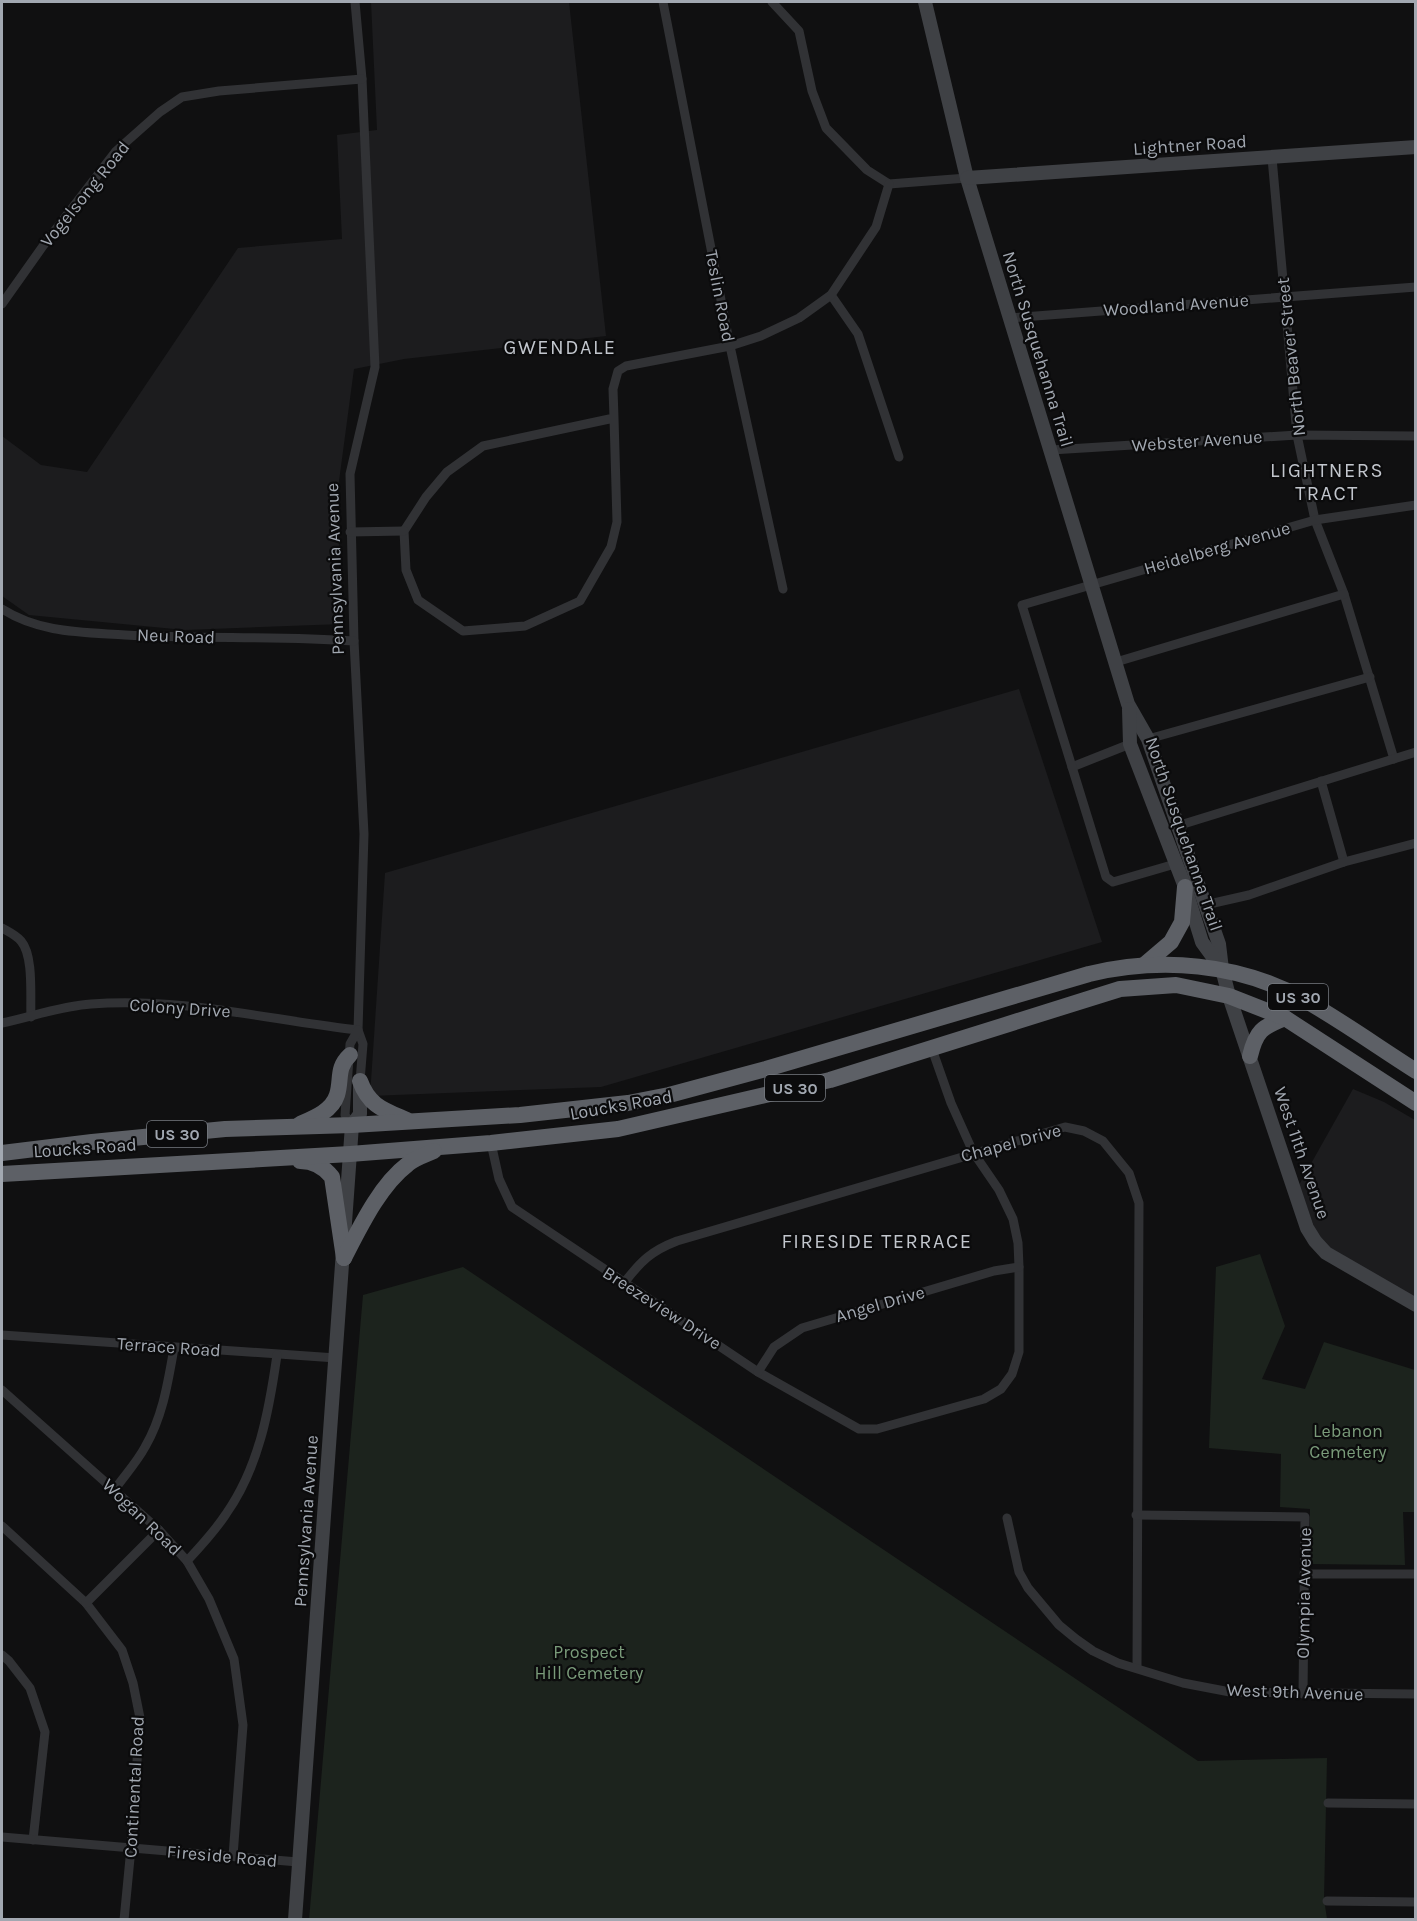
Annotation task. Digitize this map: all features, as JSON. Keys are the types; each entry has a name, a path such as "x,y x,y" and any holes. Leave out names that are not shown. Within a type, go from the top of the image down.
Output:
{"highway":[{"path":"1144,965 1171,942 1182,922 1185,887"},
{"name":"Loucks Road","path":"2,1153 216,1130 410,1122 570,1110 628,1103 669,1095 766,1069 1089,974 1144,965 1222,969"},
{"name":"US 30","path":"1222,969 1250,977 1302,998 1416,1071"},
{"name":"Loucks Road","path":"2,1174 350,1154 491,1143 618,1129 830,1080 1120,989 1176,986 1229,996"},
{"name":"US 30","path":"1229,996 1285,1018 1416,1103"},
{"path":"1250,1056 1259,1031 1285,1018"},
{"path":"296,1126 324,1112 337,1097 342,1063 350,1055"},
{"path":"360,1081 365,1094 375,1104 410,1122"},
{"path":"344,1258 363,1222 392,1179 409,1163 442,1147"},
{"path":"259,1158 310,1161 328,1172 332,1177 344,1258"}],"street":[{"name":"Pennsylvania Avenue","path":"295,1920 352,1125 360,1114 363,1044 358,1030 364,834 354,641 350,474 375,367 362,80 355,2"},
{"name":"Teslin Road","path":"663,2 730,346 783,589"},
{"path":"772,2 800,31 812,91 826,128 867,170 889,184 967,178"},
{"name":"North Susquehanna Trail","path":"925,2 967,178 1128,704 1130,744 1185,887 1202,942 1222,969"},
{"name":"Vogelsong Road","path":"2,304 43,246 116,152 160,112 182,98 219,91 362,80"},
{"name":"Lightner Road","path":"967,178 1416,147"},
{"name":"North Beaver Street","path":"1272,158 1297,435 1315,520 1344,594 1394,759"},
{"path":"614,418 483,446 447,472 426,497 404,531 406,570 418,600 463,631 525,626 580,601 611,547 617,522 614,389 618,371 626,366 730,346 761,336 799,318 831,295 876,227 889,184"},
{"name":"Woodland Avenue","path":"1009,318 1416,287"},
{"path":"831,295 858,334 899,457"},
{"name":"Webster Avenue","path":"1051,450 1297,435 1416,436"},
{"name":"Heidelberg Avenue","path":"1072,767 1022,605 1315,520 1416,505"},
{"path":"350,532 404,531"},
{"path":"1116,662 1344,594"},
{"name":"Neu Road","path":"2,609 20,620 61,631 164,637 305,638 354,641"},
{"path":"1148,739 1370,677"},
{"name":"North Susquehanna Trail","path":"1128,704 1148,739 1219,944 1229,996"},
{"path":"1130,744 1072,767 1106,877 1113,882 1175,864"},
{"path":"1177,826 1416,752"},
{"path":"1321,781 1344,862"},
{"path":"1205,905 1249,895 1344,862 1416,843"},
{"path":"2,928 15,934 26,947 29,960 31,1017"},
{"name":"West 11th Avenue","path":"1229,996 1307,1228 1314,1241 1326,1253 1416,1305"},
{"name":"Colony Drive","path":"2,1023 91,1004 173,1005 220,1009 309,1025 358,1030"},
{"name":"Pennsylvania Avenue","path":"352,1125 345,1115 350,1044 358,1030"},
{"path":"932,1049 951,1103 973,1152 999,1190 1013,1220 1018,1243 1019,1267"},
{"name":"Chapel Drive","path":"624,1283 639,1263 657,1248 973,1152 1065,1127 1084,1131 1103,1141 1129,1173 1139,1203 1137,1668"},
{"name":"Breezeview Drive","path":"491,1143 499,1179 512,1207 758,1372 859,1429 877,1430 984,1399 1002,1389 1012,1374 1019,1352 1019,1267"},
{"name":"Angel Drive","path":"758,1372 774,1347 802,1328 994,1271 1019,1267"},
{"name":"Terrace Road","path":"2,1335 336,1358"},
{"path":"115,1489 145,1448 155,1426 166,1395 174,1348"},
{"path":"187,1561 227,1513 246,1477 260,1444 269,1411 277,1355"},
{"name":"Wogan Road","path":"2,1390 159,1530 187,1561 209,1599 234,1659 243,1725 233,1856"},
{"name":"Olympia Avenue","path":"1136,1515 1305,1517 1303,1694"},
{"name":"West 9th Avenue","path":"1007,1518 1019,1572 1028,1588 1059,1625 1093,1651 1118,1663 1184,1683 1230,1692 1416,1694"},
{"name":"Continental Road","path":"2,1526 86,1603 122,1650 133,1683 140,1718 124,1920"},
{"path":"86,1603 159,1530"},
{"path":"1304,1574 1416,1574"},
{"path":"2,1655 30,1688 45,1732 33,1840"},
{"path":"1328,1803 1416,1804"},
{"name":"Fireside Road","path":"2,1838 298,1862"},
{"path":"1327,1901 1416,1902"}],"shaded area":[{"path":"371,2 569,2 606,336 404,359 354,369 337,496 342,624 185,630 29,615 2,596 2,436 41,465 87,472 238,248 342,239 337,135 377,130"},
{"path":"1019,689 1102,942 601,1087 370,1096 385,873"},
{"path":"1353,1089 1384,1102 1415,1120 1415,1299 1327,1247 1316,1232 1299,1185"}],"green space":[{"name":"Lebanon Cemetery","path":"1260,1254 1285,1326 1262,1379 1305,1389 1324,1342 1415,1370 1415,1512 1403,1512 1405,1565 1310,1564 1310,1509 1280,1507 1281,1454 1209,1448 1216,1267"},
{"name":"Prospect Hill Cemetery","path":"463,1267 1198,1761 1327,1758 1324,1899 1327,1919 309,1920 363,1295"}],"district":[{"name":"GWENDALE","path":"560,347"},
{"name":"LIGHTNERS TRACT","path":"1327,482"},
{"name":"FIRESIDE TERRACE","path":"877,1241"}]}
